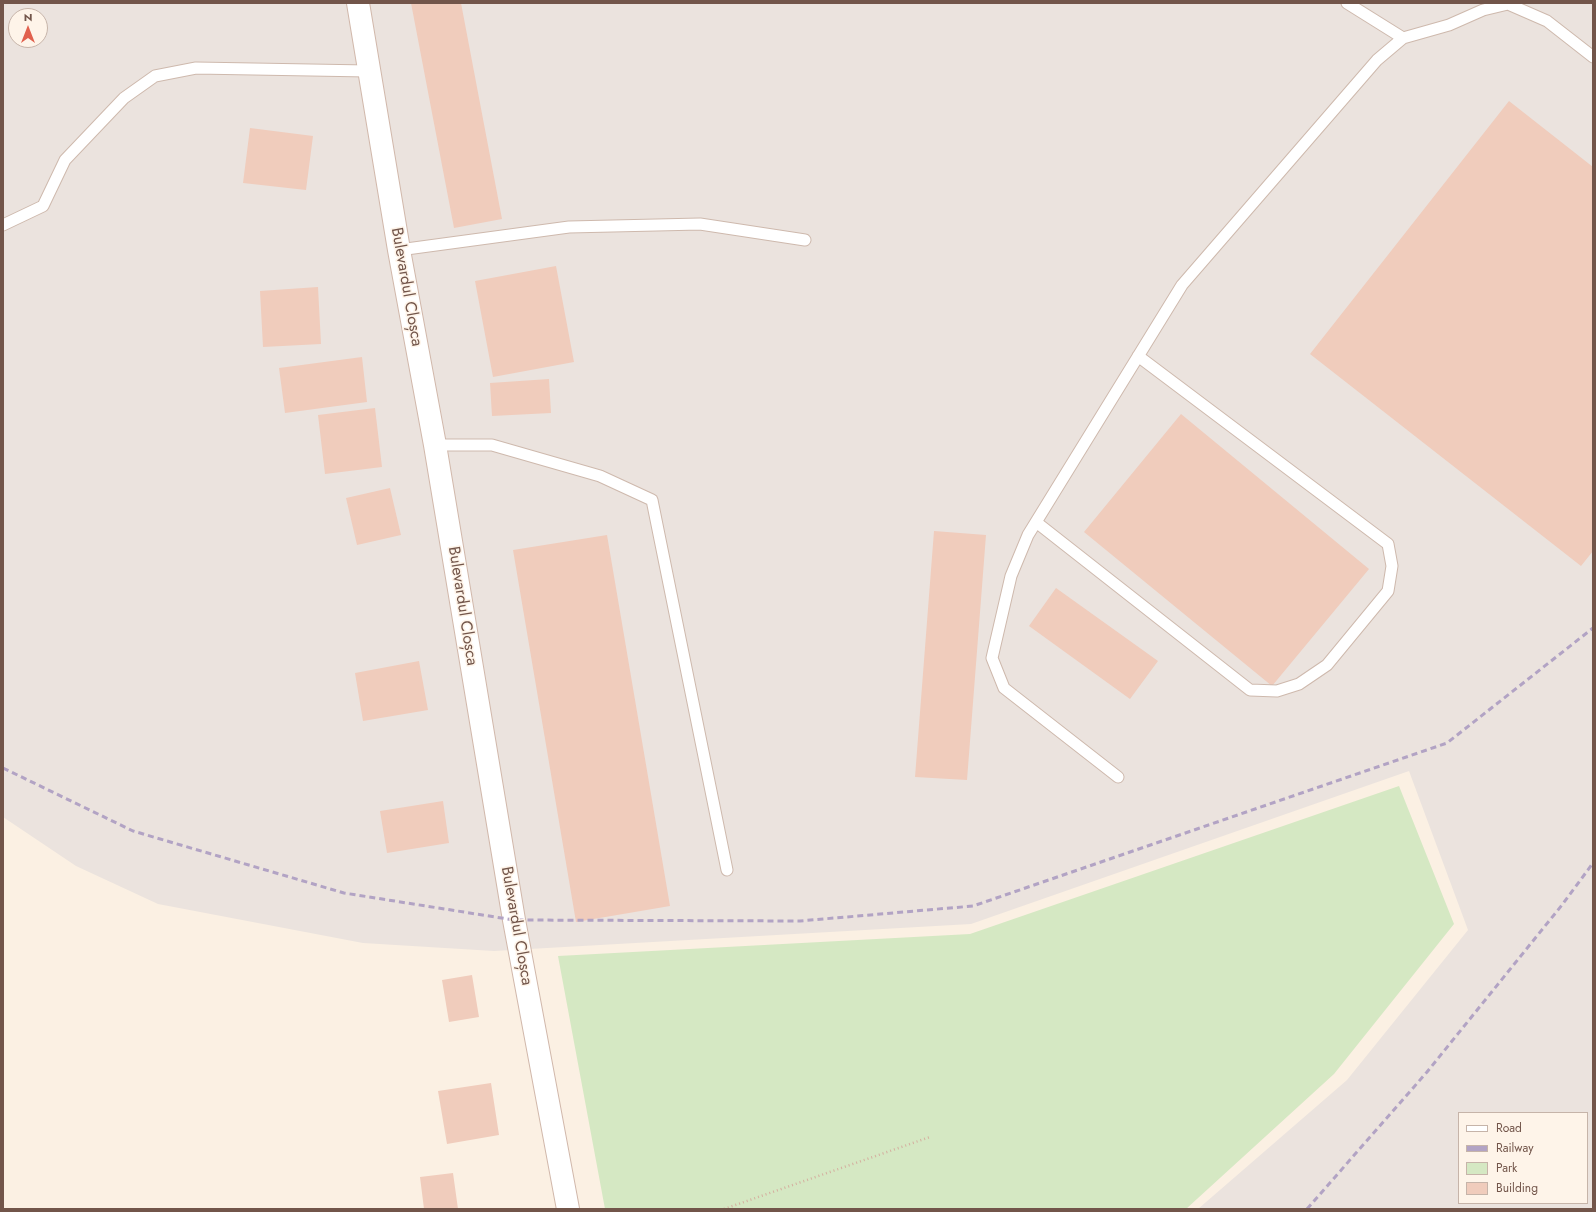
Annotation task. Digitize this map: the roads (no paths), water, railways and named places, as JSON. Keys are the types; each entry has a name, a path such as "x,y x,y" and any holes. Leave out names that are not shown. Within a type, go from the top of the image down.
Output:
{"main road":[{"name":"Bulevardul Cloșca","path":"358,3 368,71 399,250 435,445 514,920 568,1209"}],"lane":[{"path":"1347,3 1403,38"},
{"path":"1118,777 1004,688 992,658 1011,576 1028,534 1182,285 1377,60 1403,38 1449,25 1483,10 1508,4 1546,21 1593,57"},
{"path":"3,225 43,206 65,160 124,98 155,76 196,68 368,71"},
{"path":"399,250 577,226 700,224 805,240"},
{"path":"1036,522 1250,690 1277,691 1299,684 1327,665 1388,591 1392,566 1388,544 1138,356"},
{"path":"435,445 492,445 600,476 652,500 727,870"}],"railway":[{"path":"3,768 133,831 344,893 514,920 800,921 973,906 1447,743 1593,628"},
{"path":"1307,1209 1427,1072 1562,905 1593,863"}]}
